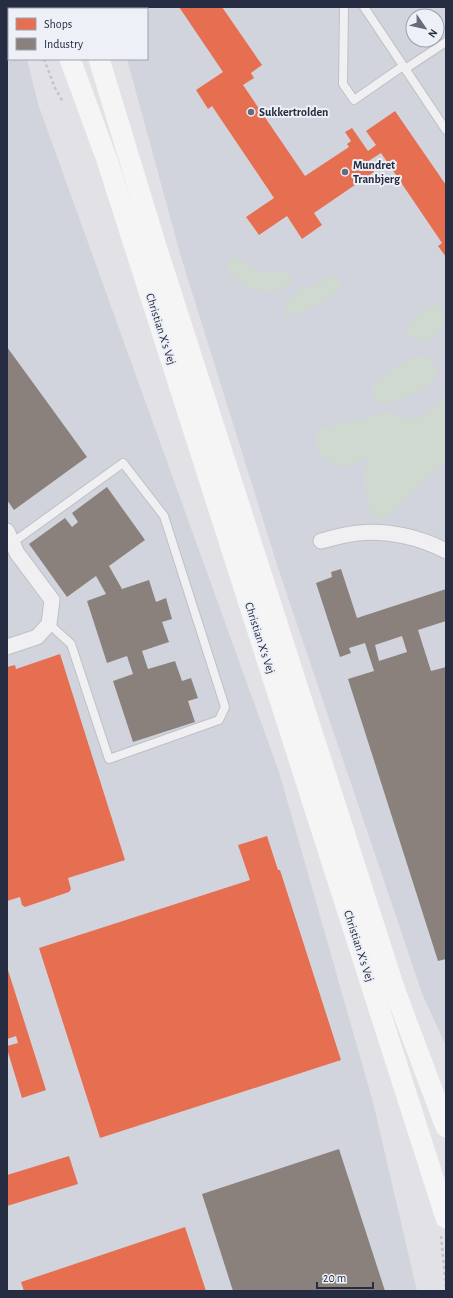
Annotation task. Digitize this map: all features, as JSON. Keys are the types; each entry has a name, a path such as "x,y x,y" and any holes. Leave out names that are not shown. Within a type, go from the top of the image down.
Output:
{"main road":[{"name":"Christian X's Vej","path":"70,60 107,160 446,1218"},
{"name":"Christian X's Vej","path":"99,60 157,250 395,992 446,1127"},
{"path":"376,998 446,1174"}],"street":[{"path":"321,541 357,533 381,532 415,539 435,545 446,551"},
{"path":"7,646 37,637 49,624 52,600 17,553 10,537"}],"lane":[{"path":"344,7 343,84 354,100 446,42"},
{"path":"364,7 446,130"},
{"path":"10,537 123,463 164,516 225,706 219,720 109,759 72,644 49,624"}],"shaded area":[{"path":"7,7 13,7 8,8 8,60 27,60 38,104 279,772 373,1102 417,1291 7,1291"},
{"path":"112,7 446,7 446,1046 423,996 279,571 181,257 127,60 148,60 148,8"},
{"path":"237,257 260,272 285,271 292,276 292,282 280,290 270,292 259,291 248,287 234,278 227,267 230,258"},
{"path":"332,275 341,281 341,289 313,307 298,313 282,316 289,300 302,287 313,286"},
{"path":"439,304 443,313 442,325 434,336 425,341 417,341 407,333 411,323 426,308"},
{"path":"426,355 437,371 432,383 418,392 387,404 377,400 372,391 374,382 405,362"},
{"path":"446,395 446,461 385,519 372,518 363,478 369,457 343,469 318,453 315,430 390,412 405,419 422,417"}],"building: Shops":[{"path":"179,7 222,7 262,65 251,73 254,78 243,85 305,176 349,147 347,144 351,141 345,132 352,128 368,151 376,145 366,131 395,111 446,185 446,257 438,246 442,243 381,153 367,162 374,172 314,213 322,225 302,239 287,216 259,235 246,217 274,198 212,106 208,109 196,90 223,72"},
{"path":"60,654 125,860 68,878 71,889 69,892 25,907 22,905 20,897 7,901 7,667 15,665 16,669"},
{"path":"267,836 278,870 280,870 341,1060 100,1138 39,948 250,880 238,845"},
{"path":"7,967 46,1090 22,1098 7,1049 7,1046 18,1043 16,1036 7,1039"},
{"path":"69,1156 78,1184 7,1206 7,1175"},
{"path":"185,1227 206,1291 24,1291 21,1282"}],"building: Industry":[{"path":"7,347 87,457 14,510 7,500"},
{"path":"107,487 145,540 109,566 122,589 149,580 156,602 166,598 172,619 162,622 169,642 142,651 148,669 175,661 182,681 191,678 198,698 188,701 195,722 133,742 113,681 133,674 127,656 107,663 87,601 106,594 96,576 67,597 29,544 65,518 72,527 78,522 72,513"},
{"path":"341,569 357,618 446,589 446,621 418,630 431,671 446,667 446,959 438,961 348,679 374,671 365,643 349,648 351,653 340,657 316,583 332,577 331,572","holes":["402,636 407,652 379,661 375,645"]},
{"path":"339,1149 385,1291 233,1291 202,1194"}],"place":[{"name":"Sukkertrolden","path":"251,112"},
{"name":"Mundret Tranbjerg","path":"345,172"}]}
